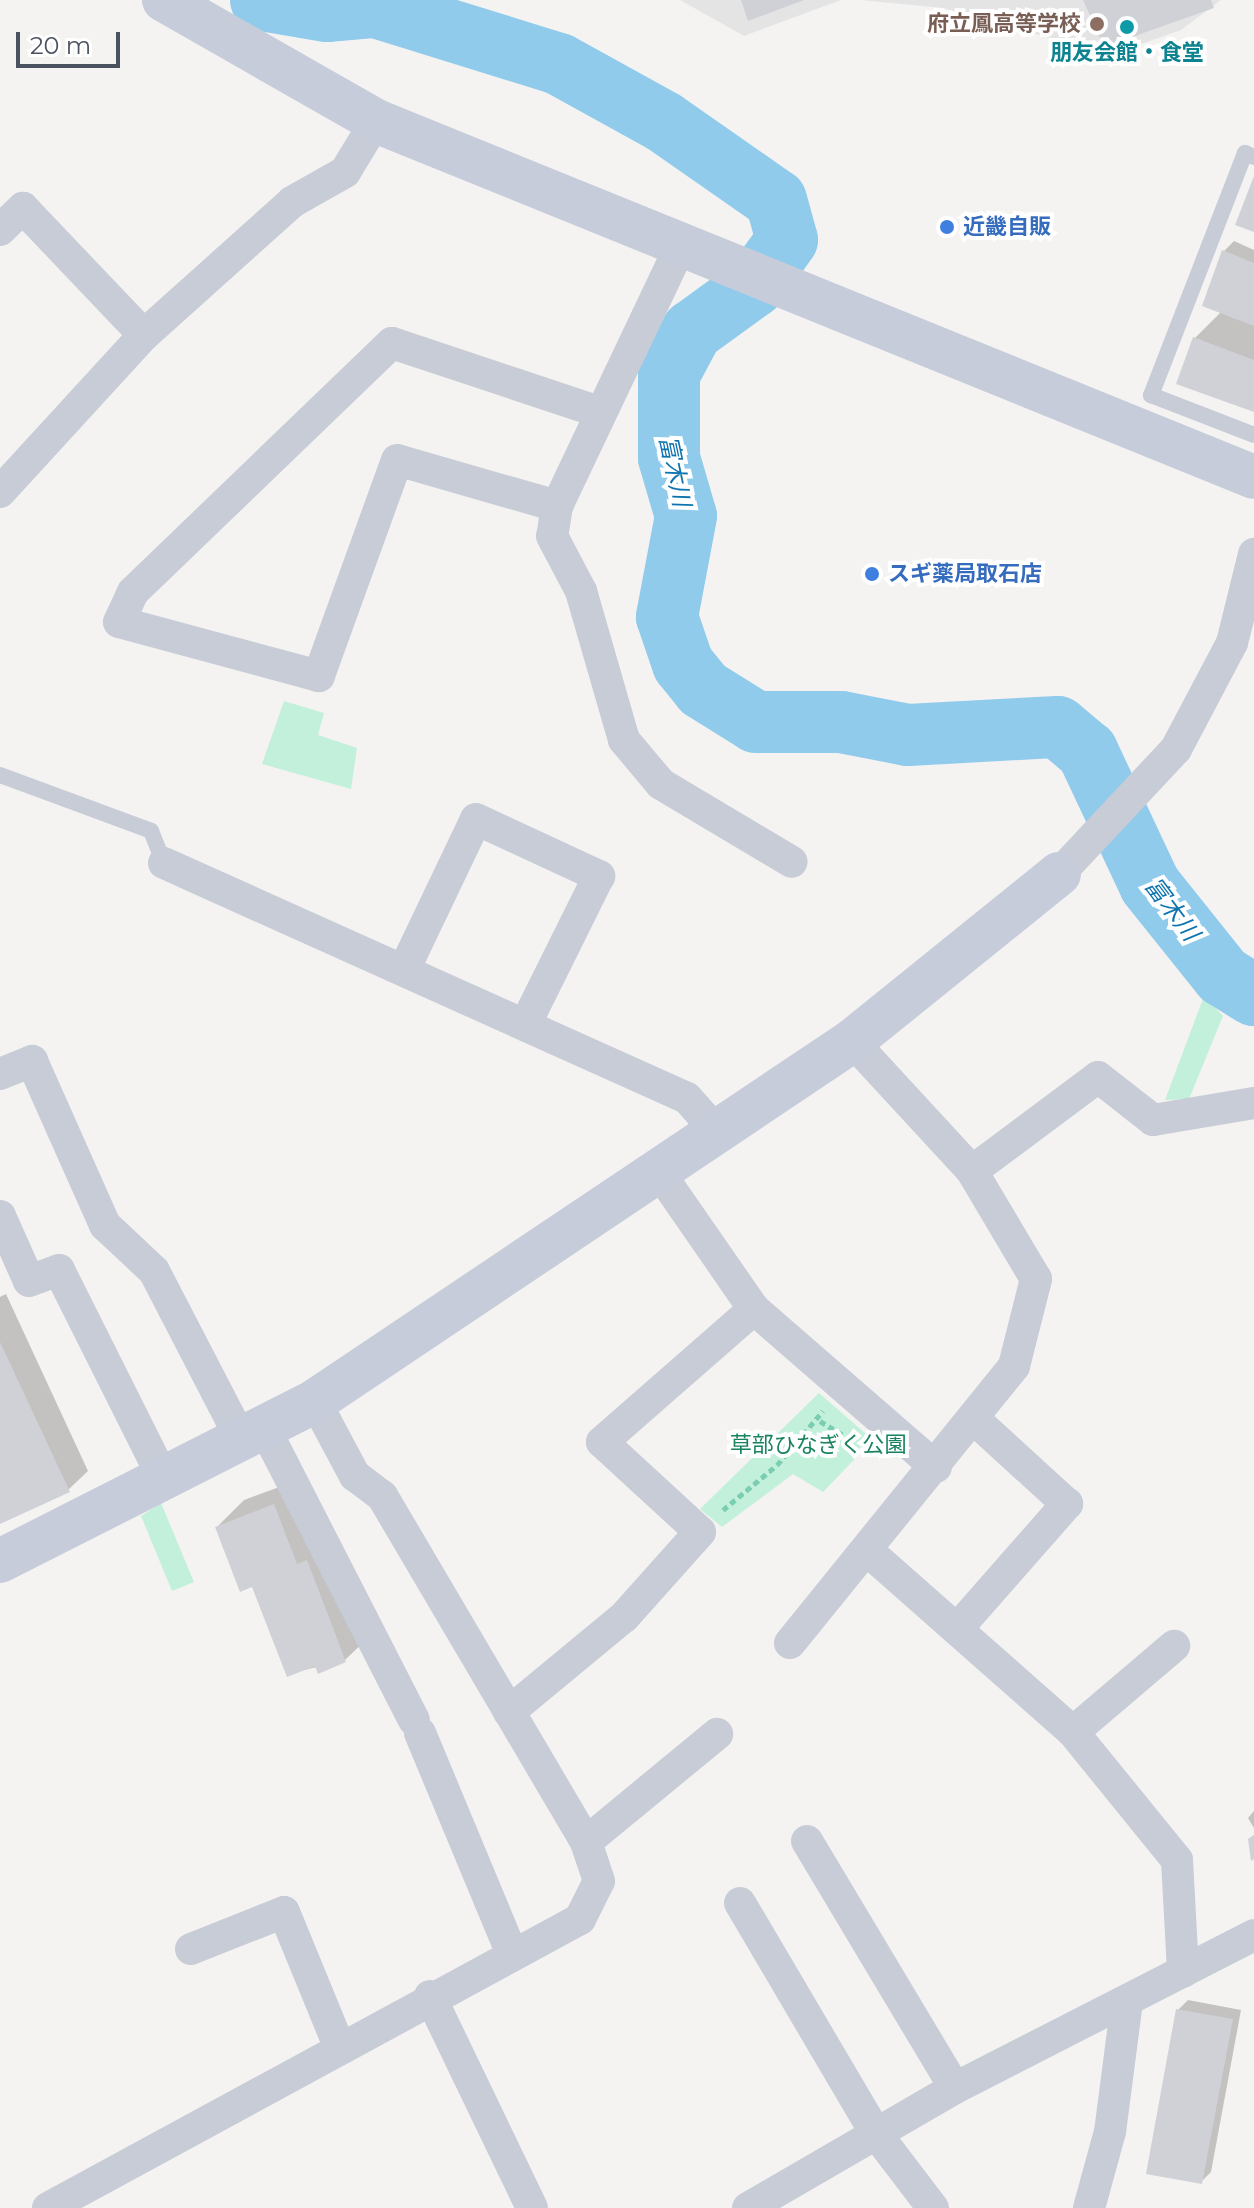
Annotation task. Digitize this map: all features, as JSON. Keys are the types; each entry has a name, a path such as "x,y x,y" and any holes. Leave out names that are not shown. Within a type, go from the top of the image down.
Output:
{"street":[{"path":"164,0 376,121 681,245 1143,413 1254,477"},
{"path":"0,492 144,335 292,202 345,172 376,121"},
{"path":"0,230 23,208 144,335"},
{"path":"681,245 599,412 557,506 552,536 581,591 624,740 661,784 792,862"},
{"path":"557,506 397,460 319,676 119,622 133,592 392,343 599,412"},
{"path":"0,1561 315,1401 852,1041 1059,874 1176,749 1243,648 1254,554"},
{"path":"404,970 476,819 599,876 525,1025"},
{"path":"164,863 687,1098 718,1133"},
{"path":"790,1643 869,1552 1014,1366 1036,1279 972,1171 852,1041"},
{"path":"0,1074 32,1061 105,1225 154,1271 252,1433 417,1727 512,1954"},
{"path":"972,1171 1098,1077 1153,1120 1254,1103"},
{"path":"659,1172 754,1309 936,1467"},
{"path":"3,1232 29,1281 59,1270 163,1478"},
{"path":"509,1712 624,1617 700,1532 602,1442 754,1309"},
{"path":"48,2208 430,1996 580,1919 599,1881 586,1842 382,1496 355,1476 315,1401"},
{"path":"957,1629 1067,1504 974,1419"},
{"path":"869,1552 1073,1732 1177,1860 1183,1972"},
{"path":"1073,1732 1174,1646"},
{"path":"586,1842 717,1734"},
{"path":"807,1841 955,2088"},
{"path":"740,1903 875,2132 933,2208"},
{"path":"191,1949 284,1912 339,2046"},
{"path":"748,2208 955,2088 1254,1935"},
{"path":"430,1996 532,2208"},
{"path":"1089,2208 1110,2132 1127,2001"}],"lane":[{"path":"1254,157 1245,153 1143,413 1254,435"},
{"path":"0,775 151,831 164,863"}],"path":[{"path":"725,1509 820,1421 837,1381"},
{"path":"820,1421 849,1440"}],"shaded area":[{"path":"680,0 841,0 744,36"},
{"name":"府立鳳高等学校","path":"860,0 1221,0 1181,30 1110,55 943,8"}],"green space":[{"path":"284,701 324,713 318,735 357,748 351,789 262,764"},
{"path":"1204,996 1223,1016 1189,1099 1165,1100"},
{"name":"草部ひなぎく公園","path":"819,1393 873,1440 823,1492 793,1474 722,1527 700,1509"},
{"path":"161,1503 194,1582 172,1591 141,1516"}],"building":[{"path":"741,0 804,0 748,21"},
{"name":"朋友会館・食堂","path":"1083,0 1211,0 1214,8 1104,47"},
{"path":"1254,176 1254,232 1235,225"},
{"path":"1222,250 1254,263 1254,326 1202,306"},
{"path":"1193,337 1254,360 1254,412 1176,384"},
{"path":"0,1342 70,1492 0,1524"},
{"path":"274,1504 297,1564 307,1560 346,1662 318,1674 315,1666 287,1677 252,1587 240,1592 215,1527"},
{"path":"1254,1835 1254,1859 1251,1861 1248,1839"},
{"path":"1176,2009 1233,2019 1202,2184 1146,2174"}],"waterway":[{"name":"富木川","path":"261,0 327,11 375,7 559,64 664,122 776,200 787,240 754,286 692,331 669,374 669,458 686,516 667,617 683,664 703,689 756,722 841,722 908,735 1058,727 1087,751 1150,885 1223,976 1254,995"}],"place":[{"name":"府立鳳高等学校","path":"1097,24"},
{"name":"朋友会館・食堂","path":"1127,27"},
{"name":"近畿自販","path":"947,227"},
{"name":"スギ薬局取石店","path":"872,574"}]}
